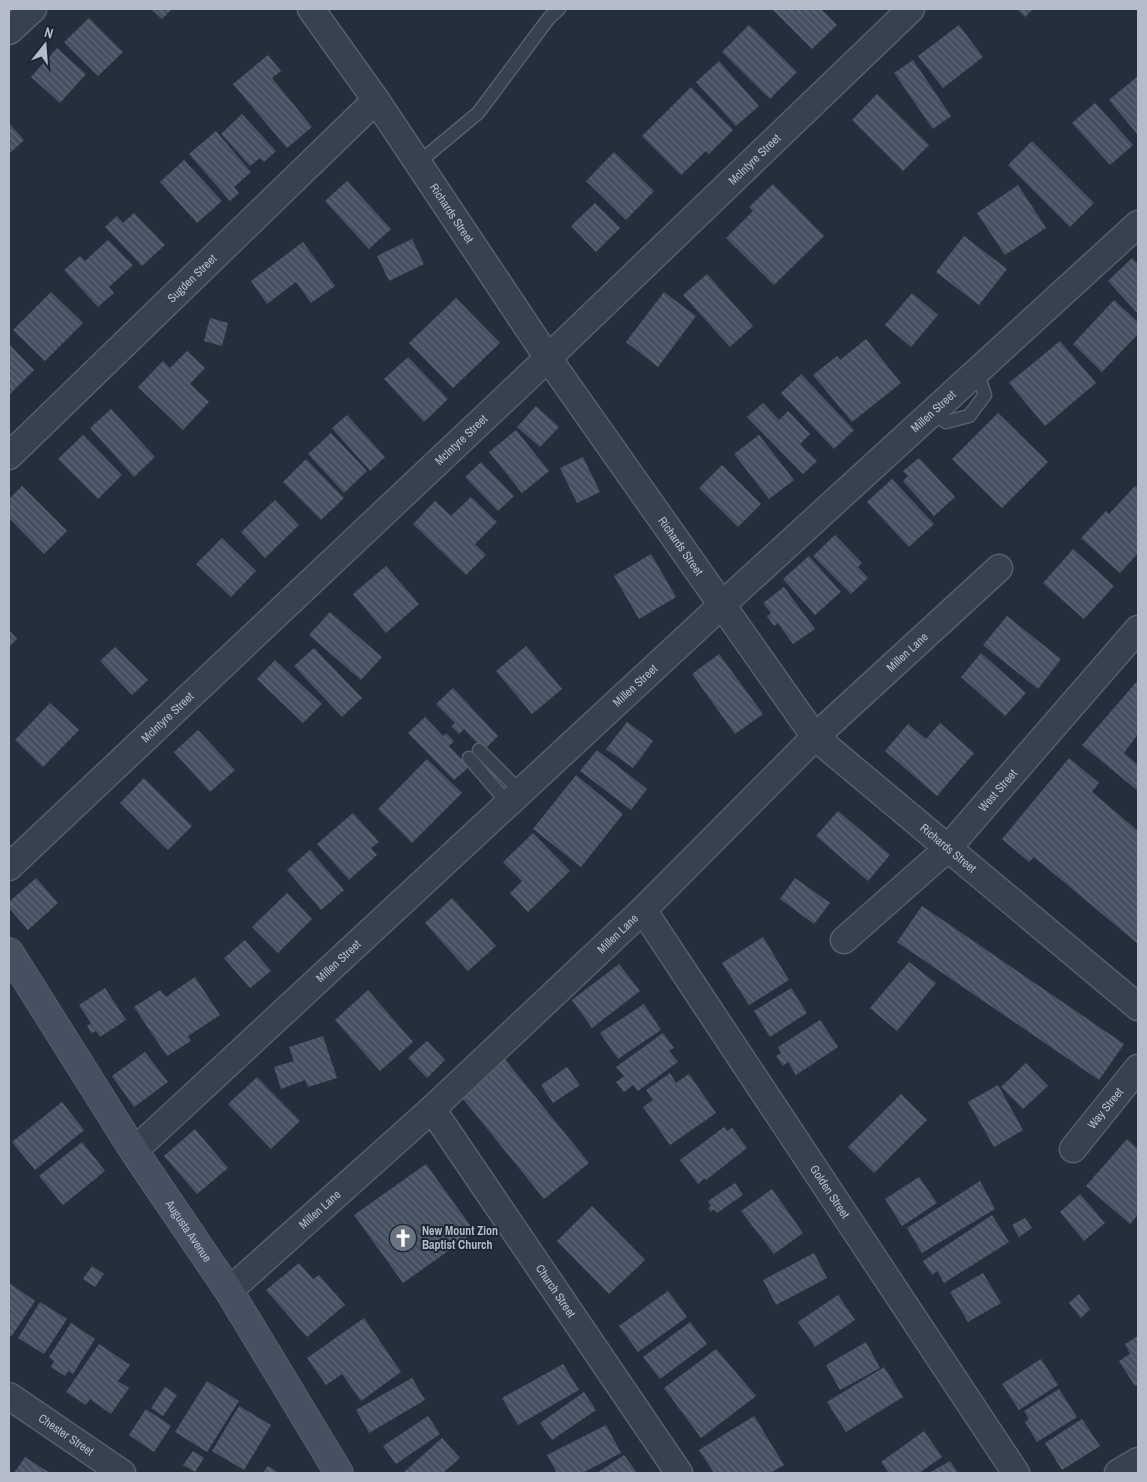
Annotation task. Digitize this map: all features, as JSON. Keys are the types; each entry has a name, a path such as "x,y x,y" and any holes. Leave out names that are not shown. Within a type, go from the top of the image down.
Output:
{"main road":[{"name":"Augusta Avenue","path":"9,952 134,1151 229,1291 338,1473"}],"street":[{"path":"9,32 33,9"},
{"name":"Richards Street","path":"311,9 376,100 548,358 815,737 1138,1007"},
{"name":"McIntyre Street","path":"9,866 548,358 911,9"},
{"name":"Sugden Street","path":"9,456 376,100"},
{"name":"Millen Street","path":"134,1151 723,604 1138,224"},
{"name":"Millen Lane","path":"229,1291 432,1109 644,910 815,737 998,568"},
{"name":"West Street","path":"844,940 947,849 1138,628"},
{"name":"Golden Street","path":"644,910 1016,1473"},
{"name":"Augusta Avenue","path":"9,979 34,994"},
{"name":"Way Street","path":"1073,1149 1138,1068"},
{"name":"Church Street","path":"432,1109 679,1473"},
{"name":"Chester Street","path":"9,1396 122,1473"},
{"path":"1118,1473 1138,1461"}],"lane":[{"path":"418,163 478,112 549,18 559,9"},
{"path":"474,754 514,798"}],"building":[{"path":"151,9 172,9 162,19"},
{"path":"772,9 821,9 837,25 812,49"},
{"path":"1017,9 1033,9 1025,17"},
{"path":"89,18 123,52 98,76 64,42"},
{"path":"749,25 797,72 770,99 722,52"},
{"path":"959,25 983,57 943,88 918,56"},
{"path":"57,48 86,74 60,103 31,77"},
{"path":"268,55 281,71 272,78 312,127 287,148 233,84"},
{"path":"913,60 951,116 933,129 894,73"},
{"path":"719,61 759,106 736,126 696,82"},
{"path":"1138,76 1138,135 1109,100"},
{"path":"691,87 733,130 709,154 706,151 681,175 642,136"},
{"path":"877,94 929,145 903,171 852,120"},
{"path":"1095,103 1133,145 1110,165 1072,123"},
{"path":"242,114 276,151 264,162 260,158 250,166 221,134"},
{"path":"9,123 24,140 9,154"},
{"path":"216,131 251,172 234,187 239,193 230,201 189,154"},
{"path":"1032,141 1094,203 1070,227 1008,165"},
{"path":"614,152 654,191 626,220 586,181"},
{"path":"184,160 222,201 197,223 160,182"},
{"path":"347,181 391,229 369,249 325,201"},
{"path":"773,184 824,236 774,285 726,238 753,211 749,207"},
{"path":"1018,185 1046,228 1005,255 977,213"},
{"path":"595,203 620,228 596,252 571,226"},
{"path":"134,213 165,245 142,266 105,227 117,216 123,223"},
{"path":"964,236 1007,269 979,305 936,272"},
{"path":"412,239 424,264 389,281 377,256"},
{"path":"108,240 133,265 109,287 114,293 98,307 64,270 80,256 85,261"},
{"path":"303,242 335,286 311,303 296,282 267,304 251,281"},
{"path":"1132,258 1138,264 1138,314 1108,281"},
{"path":"707,274 753,326 730,347 683,295"},
{"path":"51,292 83,323 45,361 13,330"},
{"path":"664,292 696,316 658,367 626,342"},
{"path":"912,293 938,315 911,347 885,325"},
{"path":"456,298 500,343 453,388 409,343"},
{"path":"1114,300 1138,322 1138,334 1102,372 1073,344"},
{"path":"210,318 228,323 222,346 204,341"},
{"path":"866,339 901,383 852,422 813,375 837,356 840,360"},
{"path":"1060,341 1096,383 1045,426 1009,383"},
{"path":"9,344 34,370 9,395"},
{"path":"187,351 205,368 190,384 209,402 183,430 138,387 163,361 170,368"},
{"path":"408,357 448,399 424,422 384,379"},
{"path":"801,374 854,430 834,449 781,393"},
{"path":"763,403 779,420 788,411 810,434 800,444 817,461 803,474 747,417"},
{"path":"536,406 559,427 540,447 517,427"},
{"path":"111,409 155,457 134,477 90,428"},
{"path":"998,413 1048,462 1002,508 952,459"},
{"path":"347,415 385,457 370,471 332,428"},
{"path":"516,430 549,471 522,493 489,452"},
{"path":"331,433 367,471 344,493 308,454"},
{"path":"83,435 122,475 98,499 58,459"},
{"path":"759,435 794,480 769,499 734,454"},
{"path":"583,457 600,492 577,503 560,468"},
{"path":"919,458 955,497 934,516 903,481 908,476 903,471"},
{"path":"306,459 344,498 321,520 283,482"},
{"path":"481,462 514,496 498,511 465,477"},
{"path":"722,465 761,504 738,527 699,488"},
{"path":"892,479 934,524 909,547 867,502"},
{"path":"22,486 67,531 44,554 9,518 9,499"},
{"path":"1135,486 1138,488 1138,553 1120,573 1081,538 1106,511 1109,514"},
{"path":"471,497 497,522 475,544 486,555 466,575 413,524 435,501 451,516"},
{"path":"275,500 299,525 265,558 241,532"},
{"path":"835,535 862,563 858,567 868,578 851,594 813,556"},
{"path":"222,538 256,571 231,597 196,564"},
{"path":"1073,549 1114,586 1084,619 1043,583"},
{"path":"651,554 676,597 639,619 614,576"},
{"path":"809,556 841,592 815,615 783,579"},
{"path":"386,566 419,604 386,633 353,594"},
{"path":"784,587 815,629 793,644 778,623 774,626 767,616 771,613 763,603"},
{"path":"330,612 382,657 361,680 309,635"},
{"path":"1007,616 1061,659 1038,689 983,645"},
{"path":"9,632 17,639 9,647"},
{"path":"526,646 562,689 532,714 496,671"},
{"path":"115,647 148,680 132,695 100,661"},
{"path":"314,648 362,698 342,717 294,666"},
{"path":"981,653 1026,693 1005,716 961,677"},
{"path":"719,654 763,714 735,734 692,674"},
{"path":"275,660 322,704 303,723 257,679"},
{"path":"1138,680 1138,734 1124,753 1138,765 1138,791 1082,745"},
{"path":"453,688 498,736 484,750 464,729 459,734 451,726 455,723 436,704"},
{"path":"50,703 79,730 43,767 15,740"},
{"path":"425,717 443,736 446,733 454,741 449,746 469,767 454,780 408,733"},
{"path":"627,722 653,741 633,768 606,749"},
{"path":"940,723 974,753 937,796 885,751 908,724 926,739"},
{"path":"198,730 235,770 210,792 174,752"},
{"path":"597,750 647,789 631,810 580,771"},
{"path":"1069,758 1099,783 1092,792 1138,831 1138,944 1034,857 1029,862 1002,839"},
{"path":"427,759 462,793 412,843 378,809"},
{"path":"576,775 623,814 581,867 533,829"},
{"path":"144,778 192,826 168,850 120,803"},
{"path":"838,811 890,855 868,881 816,836"},
{"path":"353,813 379,842 371,848 377,855 349,880 317,844"},
{"path":"533,833 570,871 528,912 510,893 522,881 503,862"},
{"path":"310,850 344,890 321,910 287,870"},
{"path":"36,878 58,903 28,930 9,908 9,902"},
{"path":"795,878 830,903 814,924 780,899"},
{"path":"287,893 312,919 278,953 252,927"},
{"path":"452,898 496,946 468,971 425,923"},
{"path":"922,906 1124,1044 1099,1080 897,942"},
{"path":"763,937 789,980 749,1005 722,963"},
{"path":"245,940 271,971 250,988 224,958"},
{"path":"909,962 936,983 897,1031 870,1008"},
{"path":"619,964 640,991 592,1028 572,1000"},
{"path":"195,977 220,1015 188,1036 191,1041 167,1056 134,1007 160,990 166,997"},
{"path":"105,988 126,1020 100,1037 96,1031 91,1033 87,1026 91,1023 79,1005"},
{"path":"791,988 807,1013 770,1037 754,1011"},
{"path":"368,990 413,1042 380,1071 335,1020"},
{"path":"644,1004 661,1030 618,1059 600,1033"},
{"path":"820,1020 838,1047 796,1075 788,1062 783,1066 776,1056 781,1053 778,1047"},
{"path":"663,1033 674,1048 669,1051 678,1062 638,1091 633,1085 624,1092 616,1082 624,1076 616,1067"},
{"path":"323,1036 337,1078 308,1087 305,1080 281,1089 274,1067 294,1061 289,1047"},
{"path":"427,1041 445,1060 427,1078 408,1058"},
{"path":"145,1052 168,1082 134,1107 112,1076"},
{"path":"504,1058 589,1163 544,1199 459,1094"},
{"path":"1026,1063 1048,1086 1023,1109 1001,1087"},
{"path":"567,1067 580,1085 553,1103 541,1085"},
{"path":"670,1073 676,1083 689,1074 716,1113 670,1145 643,1107 653,1100 646,1090"},
{"path":"257,1077 300,1121 271,1149 228,1104"},
{"path":"998,1085 1023,1130 994,1147 968,1102"},
{"path":"901,1094 927,1120 874,1173 848,1147"},
{"path":"62,1102 84,1130 35,1170 12,1142"},
{"path":"724,1127 727,1131 732,1128 747,1148 706,1180 705,1178 698,1184 680,1160"},
{"path":"195,1129 228,1168 197,1194 164,1156"},
{"path":"1127,1139 1138,1149 1138,1215 1130,1224 1086,1186"},
{"path":"82,1142 105,1171 63,1205 39,1176"},
{"path":"426,1164 475,1232 403,1283 354,1215"},
{"path":"919,1177 937,1203 902,1226 885,1199"},
{"path":"980,1181 995,1209 922,1253 907,1228"},
{"path":"735,1183 743,1195 717,1213 714,1209 711,1212 708,1208 711,1206 708,1201"},
{"path":"772,1189 803,1233 774,1254 741,1211"},
{"path":"1080,1194 1105,1223 1084,1241 1060,1212"},
{"path":"592,1206 645,1260 609,1294 557,1241"},
{"path":"992,1215 1009,1242 944,1283 937,1271 932,1275 923,1261"},
{"path":"1025,1218 1032,1228 1019,1237 1012,1225"},
{"path":"814,1253 827,1278 776,1305 763,1280"},
{"path":"299,1263 313,1279 319,1275 345,1305 307,1337 266,1290"},
{"path":"92,1266 104,1274 95,1287 83,1279"},
{"path":"983,1273 1001,1303 968,1322 950,1292"},
{"path":"9,1283 35,1301 11,1337 9,1335"},
{"path":"668,1291 687,1317 638,1352 619,1326"},
{"path":"1079,1294 1090,1309 1081,1318 1069,1303"},
{"path":"838,1295 855,1320 815,1347 798,1322"},
{"path":"40,1302 67,1319 44,1354 18,1338"},
{"path":"364,1318 401,1372 361,1401 342,1374 326,1385 307,1358"},
{"path":"690,1322 707,1344 660,1379 643,1357"},
{"path":"71,1323 95,1339 73,1374 68,1371 65,1376 51,1367 54,1361 49,1357"},
{"path":"1138,1336 1138,1384 1135,1386 1119,1361 1130,1354 1125,1344"},
{"path":"866,1342 880,1368 840,1390 826,1365"},
{"path":"99,1344 130,1365 118,1381 129,1388 111,1414 90,1399 86,1405 66,1392"},
{"path":"716,1349 756,1396 701,1438 664,1388"},
{"path":"1041,1359 1058,1385 1019,1410 1002,1384"},
{"path":"563,1364 579,1390 518,1425 502,1398"},
{"path":"884,1367 903,1397 846,1432 827,1402"},
{"path":"412,1378 425,1400 369,1433 356,1410"},
{"path":"207,1381 239,1401 207,1452 175,1432"},
{"path":"165,1387 177,1395 163,1416 151,1408"},
{"path":"1059,1389 1077,1417 1037,1442 1025,1422 1029,1419 1024,1411"},
{"path":"584,1392 596,1410 552,1440 540,1423"},
{"path":"239,1406 271,1425 244,1470 212,1451"},
{"path":"146,1409 171,1426 154,1452 129,1435"},
{"path":"428,1416 440,1434 396,1464 383,1446"},
{"path":"754,1416 784,1465 770,1473 714,1473 699,1450"},
{"path":"1082,1419 1100,1446 1062,1470 1045,1443"},
{"path":"606,1425 621,1453 582,1473 557,1473 547,1455"},
{"path":"924,1431 942,1457 919,1473 889,1473 881,1462"},
{"path":"442,1438 460,1458 443,1473 403,1473"},
{"path":"193,1451 204,1458 195,1472 183,1465"},
{"path":"624,1455 637,1473 597,1473"},
{"path":"25,1457 50,1473 14,1473"},
{"path":"950,1461 958,1473 929,1473"},
{"path":"268,1466 279,1473 263,1473"}],"place":[{"name":"New Mount Zion Baptist Church","path":"403,1238"}]}
